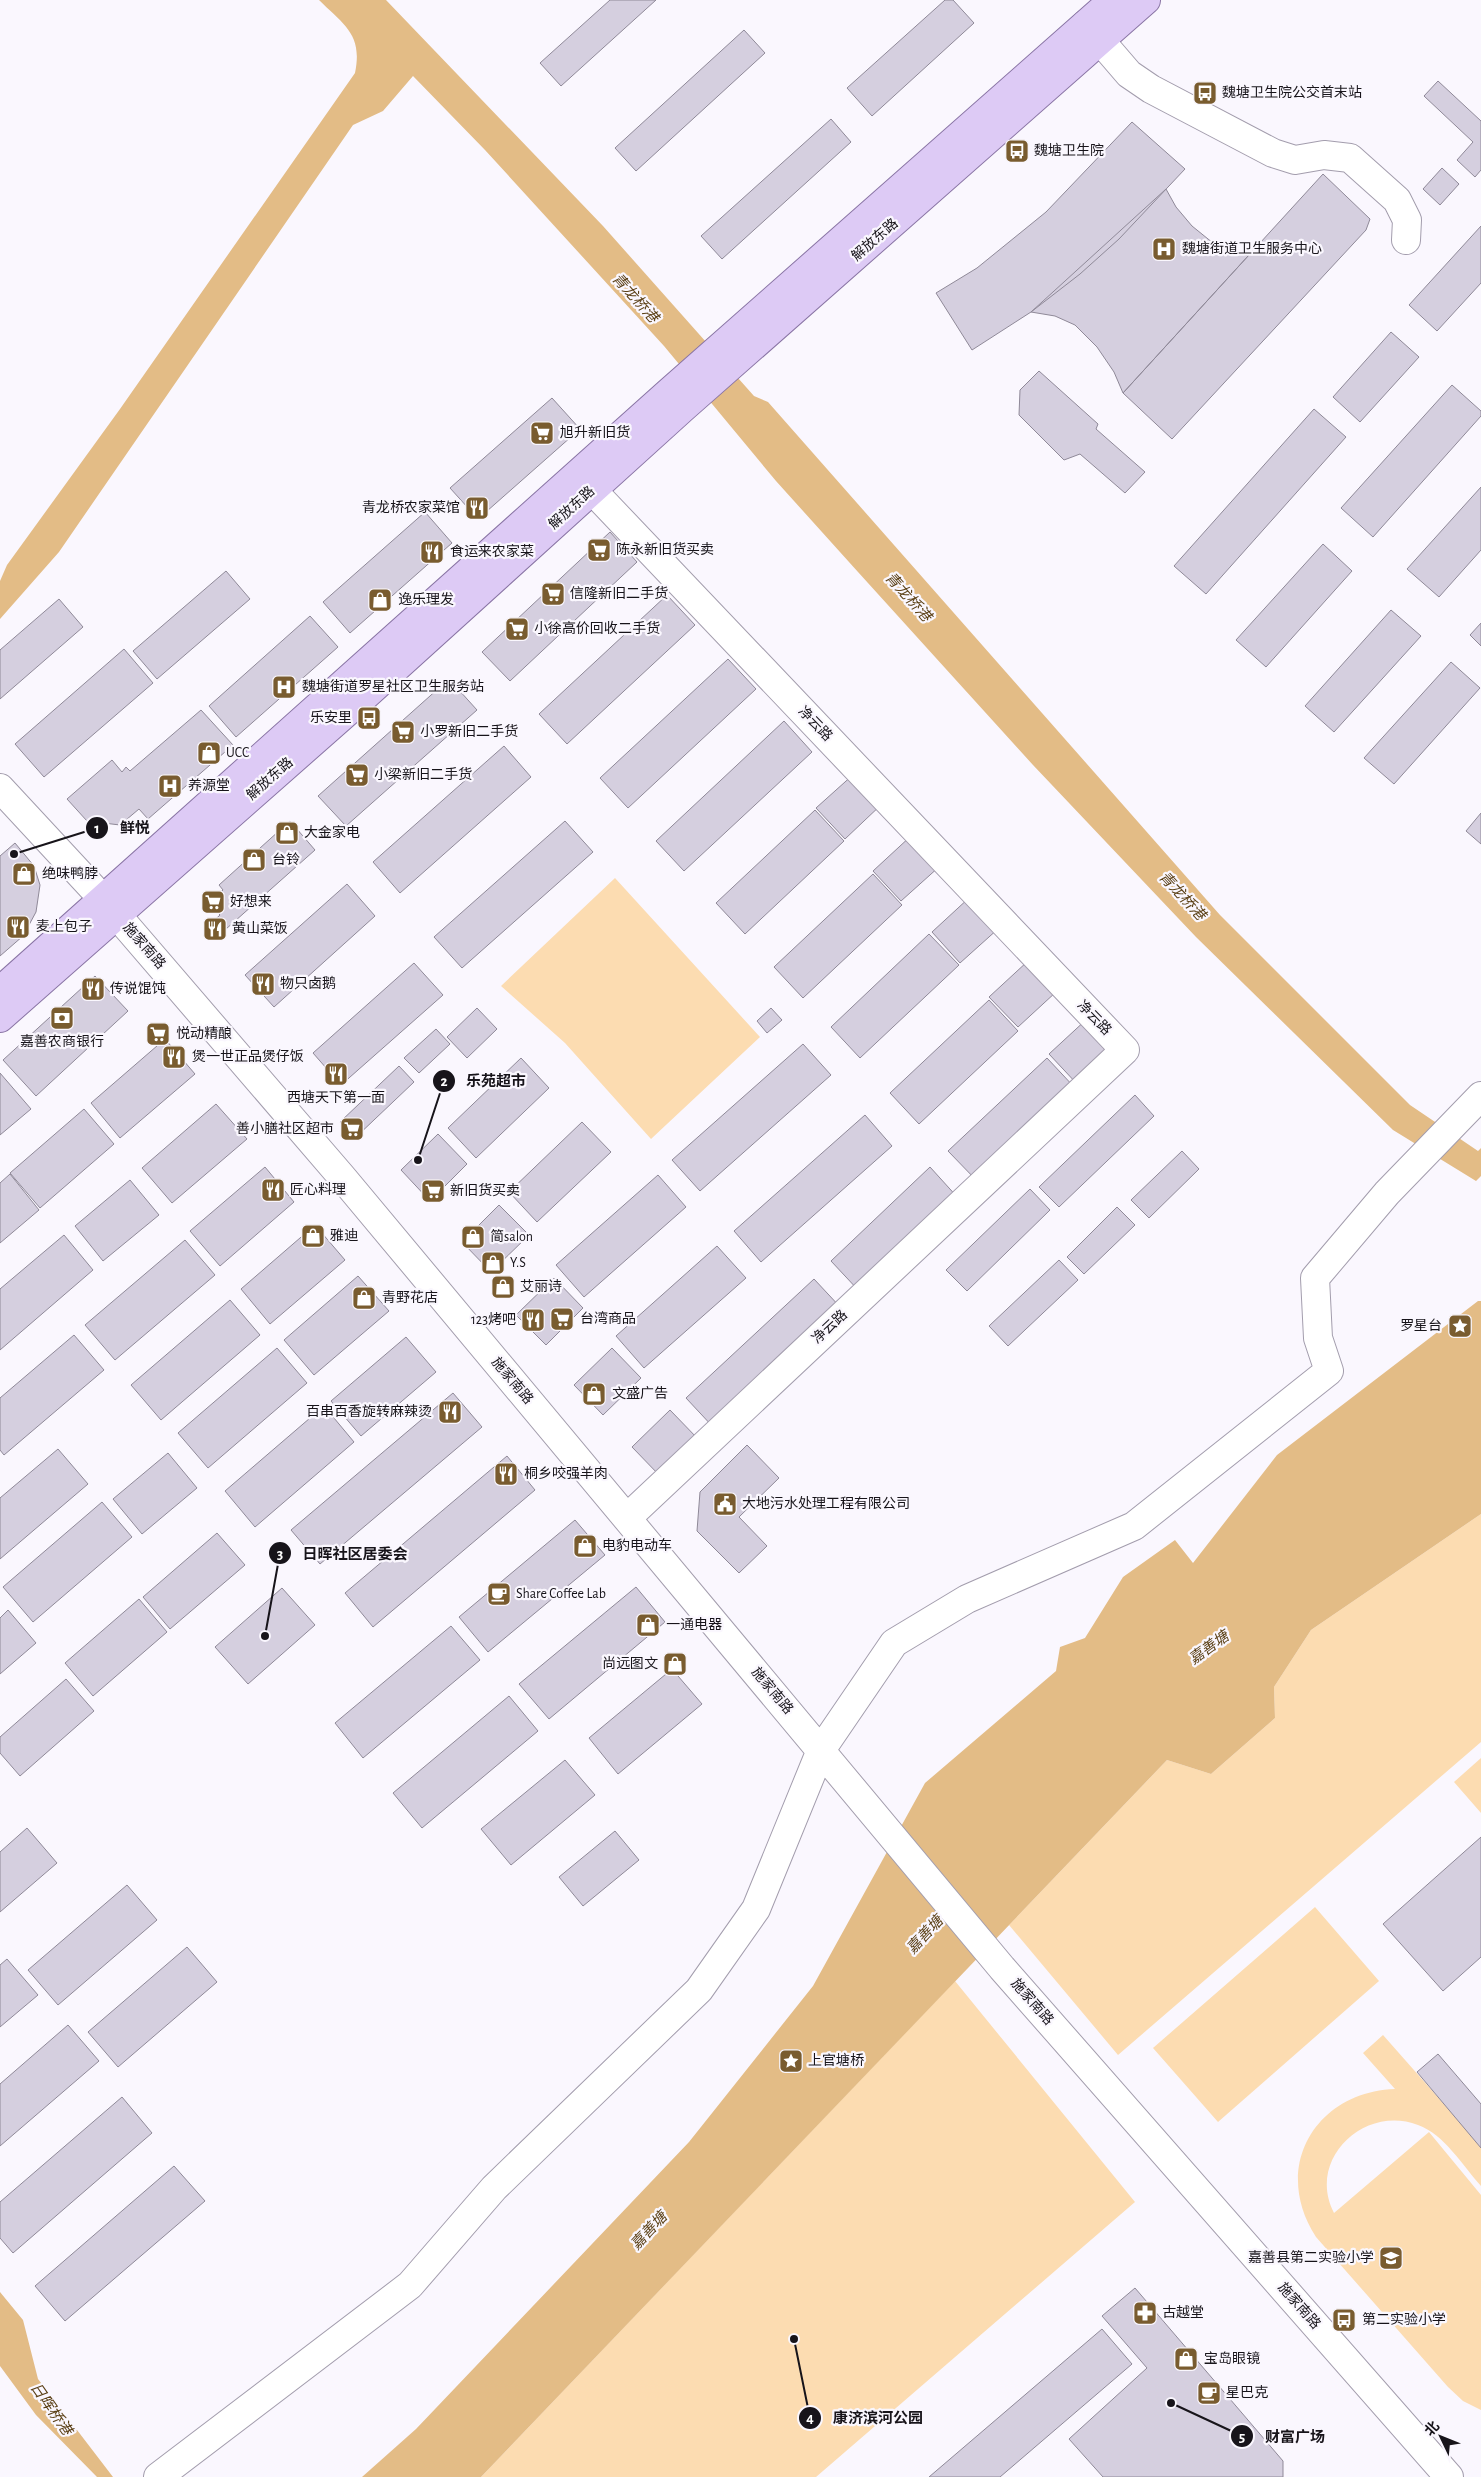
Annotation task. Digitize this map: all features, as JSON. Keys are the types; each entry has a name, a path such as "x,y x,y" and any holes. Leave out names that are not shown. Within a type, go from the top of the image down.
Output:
{"main road":[{"name":"解放东路","path":"1093,32 1112,0"},
{"name":"解放东路","path":"0,1018 110,906 747,337 1093,32 1146,0"},
{"name":"解放东路","path":"0,991 110,906 355,704 592,490 675,401"}],"street":[{"path":"1093,32 1130,74 1151,89 1273,154 1295,160 1324,155 1350,158 1398,200 1407,220 1406,240"},
{"name":"净云路","path":"592,490 1125,1050 627,1518"},
{"name":"施家南路","path":"0,788 110,906 342,1177 1002,1968 1449,2477"},
{"path":"158,2477 410,2285 494,2188 699,1990 756,1909 821,1750 894,1644 967,1599 1134,1526 1329,1371 1318,1338 1315,1278 1388,1193 1474,1102"}],"shaded area":[{"path":"615,878 760,1037 651,1139 565,1043 501,986"},
{"path":"1481,1514 1481,1742 1118,2055 1009,1925 1167,1760 1211,1774 1275,1718 1274,1687 1311,1630"},
{"path":"1481,1758 1481,1813 1454,1782"},
{"path":"1315,1907 1379,1981 1218,2122 1153,2048"},
{"path":"955,1981 1135,2202 816,2477 481,2477"},
{"path":"1383,2035 1481,2146 1481,2186 1445,2143 1427,2129 1398,2121 1379,2122 1361,2129 1346,2141 1334,2156 1328,2174 1327,2193 1334,2213 1429,2132 1481,2195 1481,2410 1463,2401 1448,2387 1316,2237 1303,2211 1298,2185 1300,2161 1309,2138 1323,2119 1343,2104 1367,2093 1395,2089 1363,2053"}],"water":[{"name":"青龙桥港","path":"319,0 386,0 603,226 754,396 768,402 1220,915 1410,1105 1478,1151 1481,1148 1481,1176 1476,1181 1393,1130 1196,937 1033,765 776,481 664,346 485,150 413,76 383,111 353,125 59,552 0,619 0,581 7,565 120,409 355,73 357,60 354,39 343,24"},
{"name":"嘉善塘","path":"1478,1301 1481,1301 1481,1514 1311,1630 1274,1687 1275,1718 1211,1774 1167,1760 481,2477 362,2477 416,2429 689,2142 813,1986 925,1783 1056,1671 1060,1647 1085,1638 1123,1577 1175,1540 1193,1563 1277,1455"},
{"name":"日晖桥港","path":"0,2292 23,2320 38,2379 113,2477 97,2477 36,2415 0,2366"}],"building":[{"path":"610,0 656,0 561,86 540,63"},
{"path":"945,0 953,0 974,23 872,116 847,88"},
{"path":"744,30 765,53 636,171 615,148"},
{"path":"1438,81 1481,121 1481,170 1475,177 1457,160 1473,142 1424,96"},
{"path":"831,119 851,142 722,259 701,236"},
{"path":"1132,122 1185,169 1119,239 1080,274 1031,312 972,350 936,293 977,268 1046,212"},
{"path":"1442,168 1459,184 1440,205 1423,189"},
{"path":"1323,174 1370,219 1366,230 1172,439 1123,393"},
{"path":"1166,189 1176,207 1192,226 1213,243 1248,256 1123,393 1114,372 1097,347 1075,325 1055,316 1031,312"},
{"path":"1481,226 1481,283 1437,331 1409,305"},
{"path":"1391,332 1419,357 1360,422 1333,397"},
{"path":"1039,371 1098,424 1096,429 1145,472 1125,493 1080,454 1064,460 1019,415 1020,390"},
{"path":"1452,385 1481,411 1481,416 1373,537 1341,508"},
{"path":"552,398 580,429 478,519 450,488"},
{"path":"1314,409 1346,437 1206,594 1174,566"},
{"path":"1481,487 1481,550 1439,597 1407,569"},
{"path":"425,512 452,543 350,633 323,602"},
{"path":"610,532 637,562 510,681 482,652"},
{"path":"1323,544 1352,571 1266,667 1236,640"},
{"path":"226,571 250,599 157,679 133,651"},
{"path":"667,595 695,625 567,744 539,714"},
{"path":"59,599 83,627 0,699 0,650"},
{"path":"1391,610 1421,636 1334,732 1305,706"},
{"path":"310,616 338,647 236,737 209,706"},
{"path":"1481,623 1481,646 1470,635"},
{"path":"124,649 153,683 44,777 15,744"},
{"path":"728,659 756,689 628,808 600,778"},
{"path":"1451,662 1480,688 1394,784 1364,758"},
{"path":"449,679 477,710 346,826 318,796"},
{"path":"201,710 233,745 148,819 139,809 120,825 87,821 67,799 112,760 122,772 126,767 130,771"},
{"path":"784,721 812,752 684,871 656,841"},
{"path":"504,746 531,777 400,893 373,862"},
{"path":"855,773 883,803 845,839 816,808"},
{"path":"815,810 844,841 745,934 716,903"},
{"path":"1481,813 1481,844 1466,831"},
{"path":"290,821 315,850 217,937 207,927 220,915 208,903 223,890 219,885"},
{"path":"565,821 593,852 462,968 434,937"},
{"path":"912,835 940,866 901,901 873,871"},
{"path":"15,843 34,866 40,885 36,912 23,936 0,956 0,856"},
{"path":"873,874 902,905 803,998 774,967"},
{"path":"347,884 375,916 274,1007 245,975"},
{"path":"970,897 999,928 960,963 932,932"},
{"path":"929,934 959,965 860,1058 831,1027"},
{"path":"1028,961 1056,992 1018,1027 989,997"},
{"path":"414,963 443,995 341,1085 313,1053"},
{"path":"95,976 128,1011 36,1096 3,1060"},
{"path":"989,1000 1018,1031 919,1124 890,1093"},
{"path":"477,1008 497,1029 467,1058 447,1037"},
{"path":"771,1008 782,1020 767,1033 757,1021"},
{"path":"1088,1018 1116,1049 1078,1085 1049,1054"},
{"path":"436,1029 450,1044 419,1073 404,1058"},
{"path":"165,1039 195,1074 120,1138 91,1103"},
{"path":"803,1044 831,1075 700,1191 672,1160"},
{"path":"521,1058 549,1088 476,1158 448,1128"},
{"path":"1047,1058 1076,1089 978,1182 948,1151"},
{"path":"399,1066 414,1082 355,1138 340,1122"},
{"path":"0,1073 31,1109 0,1135"},
{"path":"1135,1095 1154,1116 1059,1207 1039,1187"},
{"path":"216,1104 247,1139 172,1203 142,1168"},
{"path":"84,1109 114,1144 40,1208 10,1173"},
{"path":"865,1115 892,1146 761,1262 734,1231"},
{"path":"582,1122 611,1152 537,1222 509,1192"},
{"path":"438,1134 467,1164 430,1201 401,1170"},
{"path":"1182,1151 1199,1169 1149,1218 1131,1200"},
{"path":"265,1167 294,1202 220,1266 190,1231"},
{"path":"930,1167 959,1199 860,1292 831,1261"},
{"path":"10,1174 39,1210 0,1243 0,1183"},
{"path":"658,1175 686,1207 584,1297 556,1265"},
{"path":"130,1180 159,1215 103,1261 75,1226"},
{"path":"1030,1189 1050,1210 967,1291 946,1270"},
{"path":"499,1205 529,1235 491,1272 462,1242"},
{"path":"1117,1207 1135,1225 1084,1274 1067,1257"},
{"path":"315,1225 345,1260 270,1324 241,1289"},
{"path":"64,1235 93,1270 0,1350 0,1289"},
{"path":"185,1240 215,1275 115,1360 85,1325"},
{"path":"717,1246 746,1278 644,1368 616,1336"},
{"path":"1059,1260 1078,1280 1008,1346 989,1326"},
{"path":"358,1276 389,1311 314,1375 284,1340"},
{"path":"554,1278 583,1308 546,1345 516,1315"},
{"path":"814,1279 842,1309 714,1428 686,1398"},
{"path":"230,1300 260,1335 161,1420 131,1385"},
{"path":"74,1335 104,1370 4,1455 0,1450 0,1398"},
{"path":"406,1337 436,1372 361,1436 331,1401"},
{"path":"277,1348 307,1383 208,1468 178,1433"},
{"path":"612,1348 641,1378 603,1415 574,1385"},
{"path":"453,1393 482,1427 320,1564 291,1530"},
{"path":"324,1406 354,1442 255,1527 225,1491"},
{"path":"670,1410 699,1440 661,1477 632,1447"},
{"name":"大地污水处理工程有限公司","path":"747,1445 779,1478 739,1517 767,1546 739,1573 697,1531 700,1492"},
{"path":"58,1449 88,1484 0,1559 0,1498"},
{"path":"168,1453 197,1488 142,1534 113,1499"},
{"path":"507,1456 535,1490 373,1627 345,1593"},
{"path":"102,1502 132,1537 33,1622 3,1587"},
{"path":"575,1520 605,1555 488,1652 459,1617"},
{"path":"217,1533 245,1565 170,1629 143,1597"},
{"path":"636,1587 665,1622 549,1719 519,1684"},
{"path":"282,1588 315,1625 248,1684 215,1647"},
{"path":"139,1599 167,1632 93,1696 65,1663"},
{"path":"8,1610 36,1643 0,1674 0,1618"},
{"path":"451,1626 480,1660 363,1758 335,1723"},
{"path":"672,1669 702,1704 618,1774 589,1738"},
{"path":"66,1679 94,1711 20,1776 0,1753 0,1737"},
{"path":"509,1696 538,1731 422,1828 393,1793"},
{"path":"565,1760 595,1795 511,1865 481,1829"},
{"path":"27,1828 57,1863 0,1912 0,1852"},
{"path":"615,1831 639,1860 583,1906 559,1877"},
{"path":"1481,1837 1481,1957 1443,1991 1383,1924"},
{"path":"127,1885 157,1920 58,2005 28,1970"},
{"path":"187,1947 217,1982 118,2067 88,2032"},
{"path":"7,1959 38,1995 0,2027 0,1965"},
{"path":"68,2025 99,2061 0,2146 0,2084"},
{"path":"1438,2054 1481,2104 1481,2148 1417,2072"},
{"path":"122,2097 152,2133 13,2253 0,2238 0,2202"},
{"path":"174,2166 205,2201 65,2321 35,2286"},
{"path":"1135,2288 1283,2461 1283,2477 1103,2477 1069,2439 1147,2368 1102,2316"},
{"path":"1102,2329 1132,2364 1000,2477 929,2477"}],"place":[{"name":"魏塘卫生院公交首末站","path":"1205,93"},
{"name":"魏塘卫生院","path":"1017,151"},
{"name":"魏塘街道卫生服务中心","path":"1164,249"},
{"name":"旭升新旧货","path":"542,433"},
{"name":"青龙桥农家菜馆","path":"477,508"},
{"name":"陈永新旧货买卖","path":"599,550"},
{"name":"食运来农家菜","path":"432,552"},
{"name":"信隆新旧二手货","path":"553,594"},
{"name":"逸乐理发","path":"380,600"},
{"name":"小徐高价回收二手货","path":"517,629"},
{"name":"魏塘街道罗星社区卫生服务站","path":"284,687"},
{"name":"乐安里","path":"369,718"},
{"name":"小罗新旧二手货","path":"403,732"},
{"name":"UCC","path":"209,753"},
{"name":"小梁新旧二手货","path":"357,775"},
{"name":"养源堂","path":"170,786"},
{"name":"大金家电","path":"287,833"},
{"name":"鲜悦","path":"14,854"},
{"name":"台铃","path":"254,860"},
{"name":"绝味鸭脖","path":"24,874"},
{"name":"好想来","path":"213,902"},
{"name":"麦上包子","path":"18,927"},
{"name":"黄山菜饭","path":"215,929"},
{"name":"物只卤鹅","path":"263,984"},
{"name":"传说馄饨","path":"93,989"},
{"name":"嘉善农商银行","path":"62,1018"},
{"name":"悦动精酿","path":"158,1034"},
{"name":"煲一世正品煲仔饭","path":"174,1057"},
{"name":"西塘天下第一面","path":"336,1074"},
{"name":"善小膳社区超市","path":"352,1129"},
{"name":"乐苑超市","path":"418,1160"},
{"name":"匠心料理","path":"273,1190"},
{"name":"新旧货买卖","path":"433,1191"},
{"name":"雅迪","path":"313,1236"},
{"name":"简salon","path":"473,1237"},
{"name":"Y.S","path":"493,1263"},
{"name":"艾丽诗","path":"503,1287"},
{"name":"青野花店","path":"364,1298"},
{"name":"台湾商品","path":"562,1319"},
{"name":"123烤吧","path":"533,1320"},
{"name":"罗星台","path":"1460,1326"},
{"name":"文盛广告","path":"594,1394"},
{"name":"百串百香旋转麻辣烫","path":"450,1412"},
{"name":"桐乡咬强羊肉","path":"506,1474"},
{"name":"大地污水处理工程有限公司","path":"725,1504"},
{"name":"电豹电动车","path":"585,1546"},
{"name":"Share Coffee Lab","path":"499,1594"},
{"name":"一通电器","path":"648,1625"},
{"name":"日晖社区居委会","path":"265,1636"},
{"name":"尚远图文","path":"675,1664"},
{"name":"上官塘桥","path":"791,2061"},
{"name":"嘉善县第二实验小学","path":"1391,2258"},
{"name":"古越堂","path":"1145,2313"},
{"name":"第二实验小学","path":"1344,2320"},
{"name":"康济滨河公园","path":"794,2339"},
{"name":"宝岛眼镜","path":"1186,2359"},
{"name":"星巴克","path":"1209,2393"},
{"name":"财富广场","path":"1171,2403"}]}
